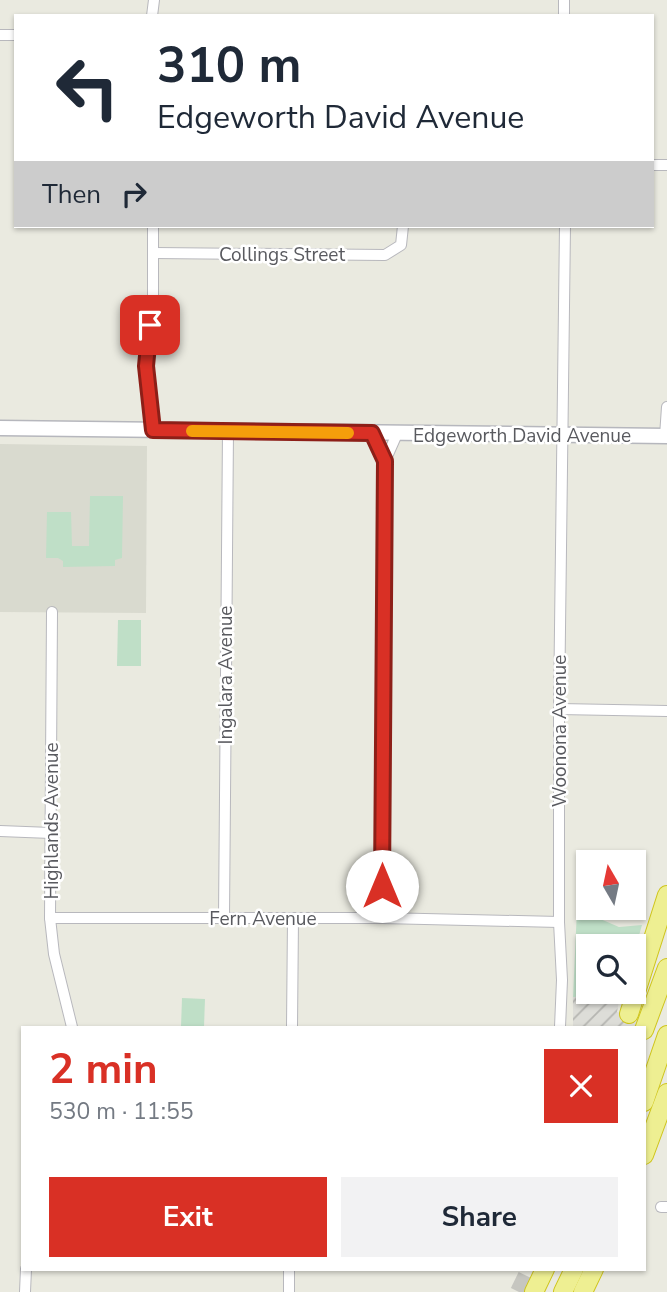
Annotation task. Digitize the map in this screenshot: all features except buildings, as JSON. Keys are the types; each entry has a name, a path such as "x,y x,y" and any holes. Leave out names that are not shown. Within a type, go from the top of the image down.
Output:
{"highway":[{"path":"629,1014 667,895"},
{"path":"645,1026 667,968"},
{"path":"646,1096 667,1035"},
{"path":"646,1150 667,1093"},
{"path":"534,1292 544,1271"},
{"path":"563,1292 573,1271"},
{"path":"583,1292 593,1271"}],"main road":[{"name":"Edgeworth David Avenue","path":"0,428 666,436"}],"street":[{"path":"153,228 153,304 146,356 153,430"},
{"name":"Collings Street","path":"154,253 385,255 401,245 403,228"},
{"name":"Woonona Avenue","path":"560,1026 562,980 559,922 559,709 565,228"},
{"path":"666,436 667,407"},
{"name":"Ingalara Avenue","path":"223,918 228,431"},
{"path":"372,433 385,461"},
{"path":"382,918 385,461 397,434"},
{"name":"Highlands Avenue","path":"52,612 51,918 54,954 72,1026"},
{"path":"559,709 667,711"},
{"path":"0,831 51,833"},
{"name":"Fern Avenue","path":"51,918 382,918 559,922"},
{"path":"292,1026 293,918"},
{"path":"25,1292 26,1271"},
{"path":"289,1271 289,1292"}],"shaded area":[{"path":"0,444 147,446 146,613 0,612"},
{"path":"573,997 576,997 576,1004 618,1004 617,1012 638,1019 635,1026 573,1026"}],"green space":[{"path":"90,496 123,496 122,558 115,560 115,566 63,567 63,561 58,558 46,558 47,512 71,512 72,546 89,546"},
{"path":"118,620 141,620 141,666 117,666"},
{"path":"576,920 603,920 619,927 642,925 639,934 576,934 576,997 573,997"},
{"path":"182,998 205,999 204,1026 181,1026"}],"tunnel":[{"path":"519,1292 529,1271"}],"slow traffic":[{"path":"192,431 348,433"}],"route":[{"path":"150,325 146,366 153,430 372,433 381,450 385,461 382,886"}]}
